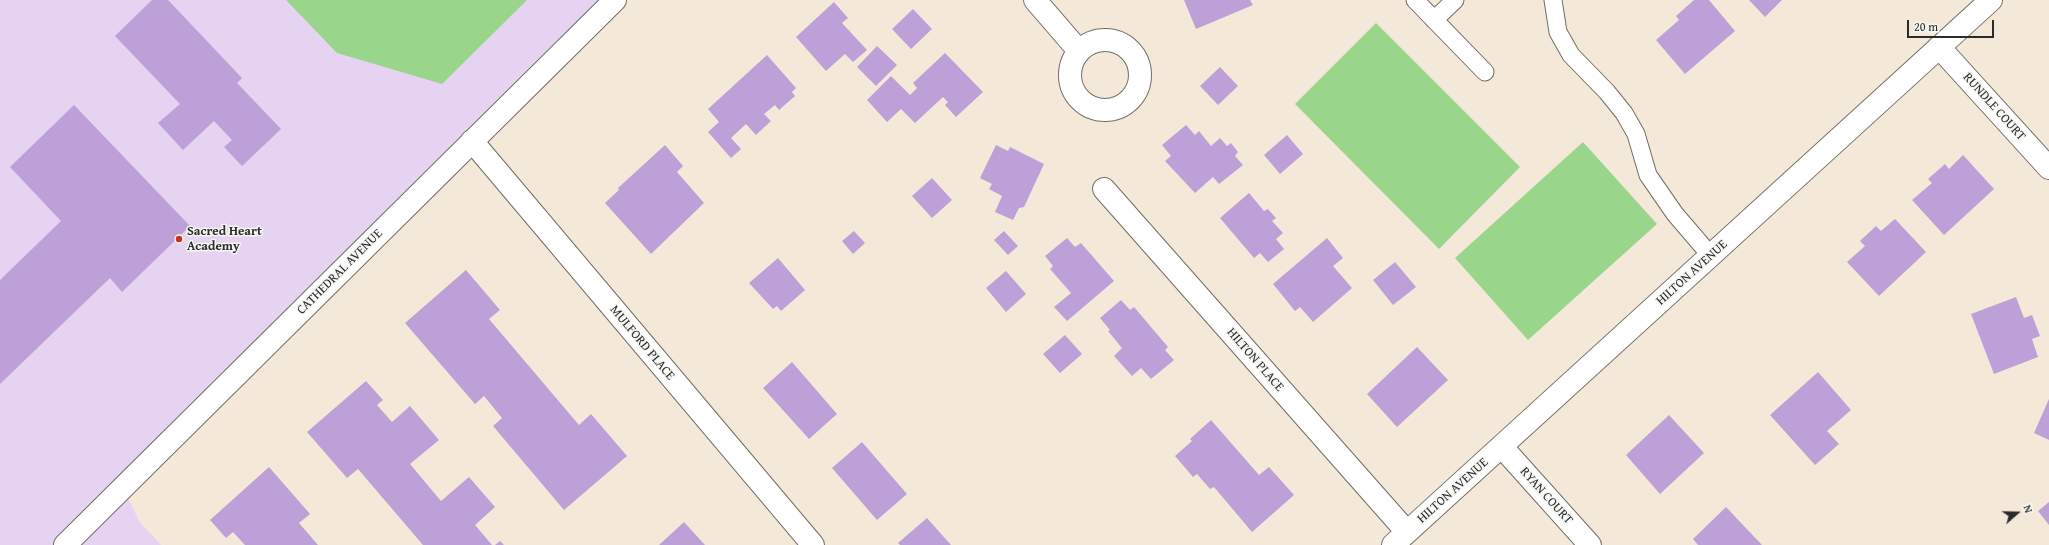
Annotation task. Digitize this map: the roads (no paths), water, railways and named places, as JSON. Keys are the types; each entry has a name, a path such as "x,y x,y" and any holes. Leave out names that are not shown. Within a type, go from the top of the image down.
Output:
{"street":[{"name":"CATHEDRAL AVENUE","path":"65,545 615,0"},
{"path":"1035,0 1079,51"},
{"name":"HILTON AVENUE","path":"1400,539 1991,0"},
{"name":"RUNDLE COURT","path":"1939,47 2049,168"},
{"name":"MULFORD PLACE","path":"472,141 813,545"},
{"name":"HILTON PLACE","path":"1104,189 1400,539"},
{"name":"RYAN COURT","path":"1502,447 1590,545"}],"lane":[{"path":"1415,0 1485,72"},
{"path":"1434,20 1455,0"},
{"path":"1553,0 1558,32 1571,54 1607,92 1624,113 1636,134 1648,175 1675,214 1711,256"}],"place":[{"name":"Sacred Heart Academy","path":"179,239"}]}
